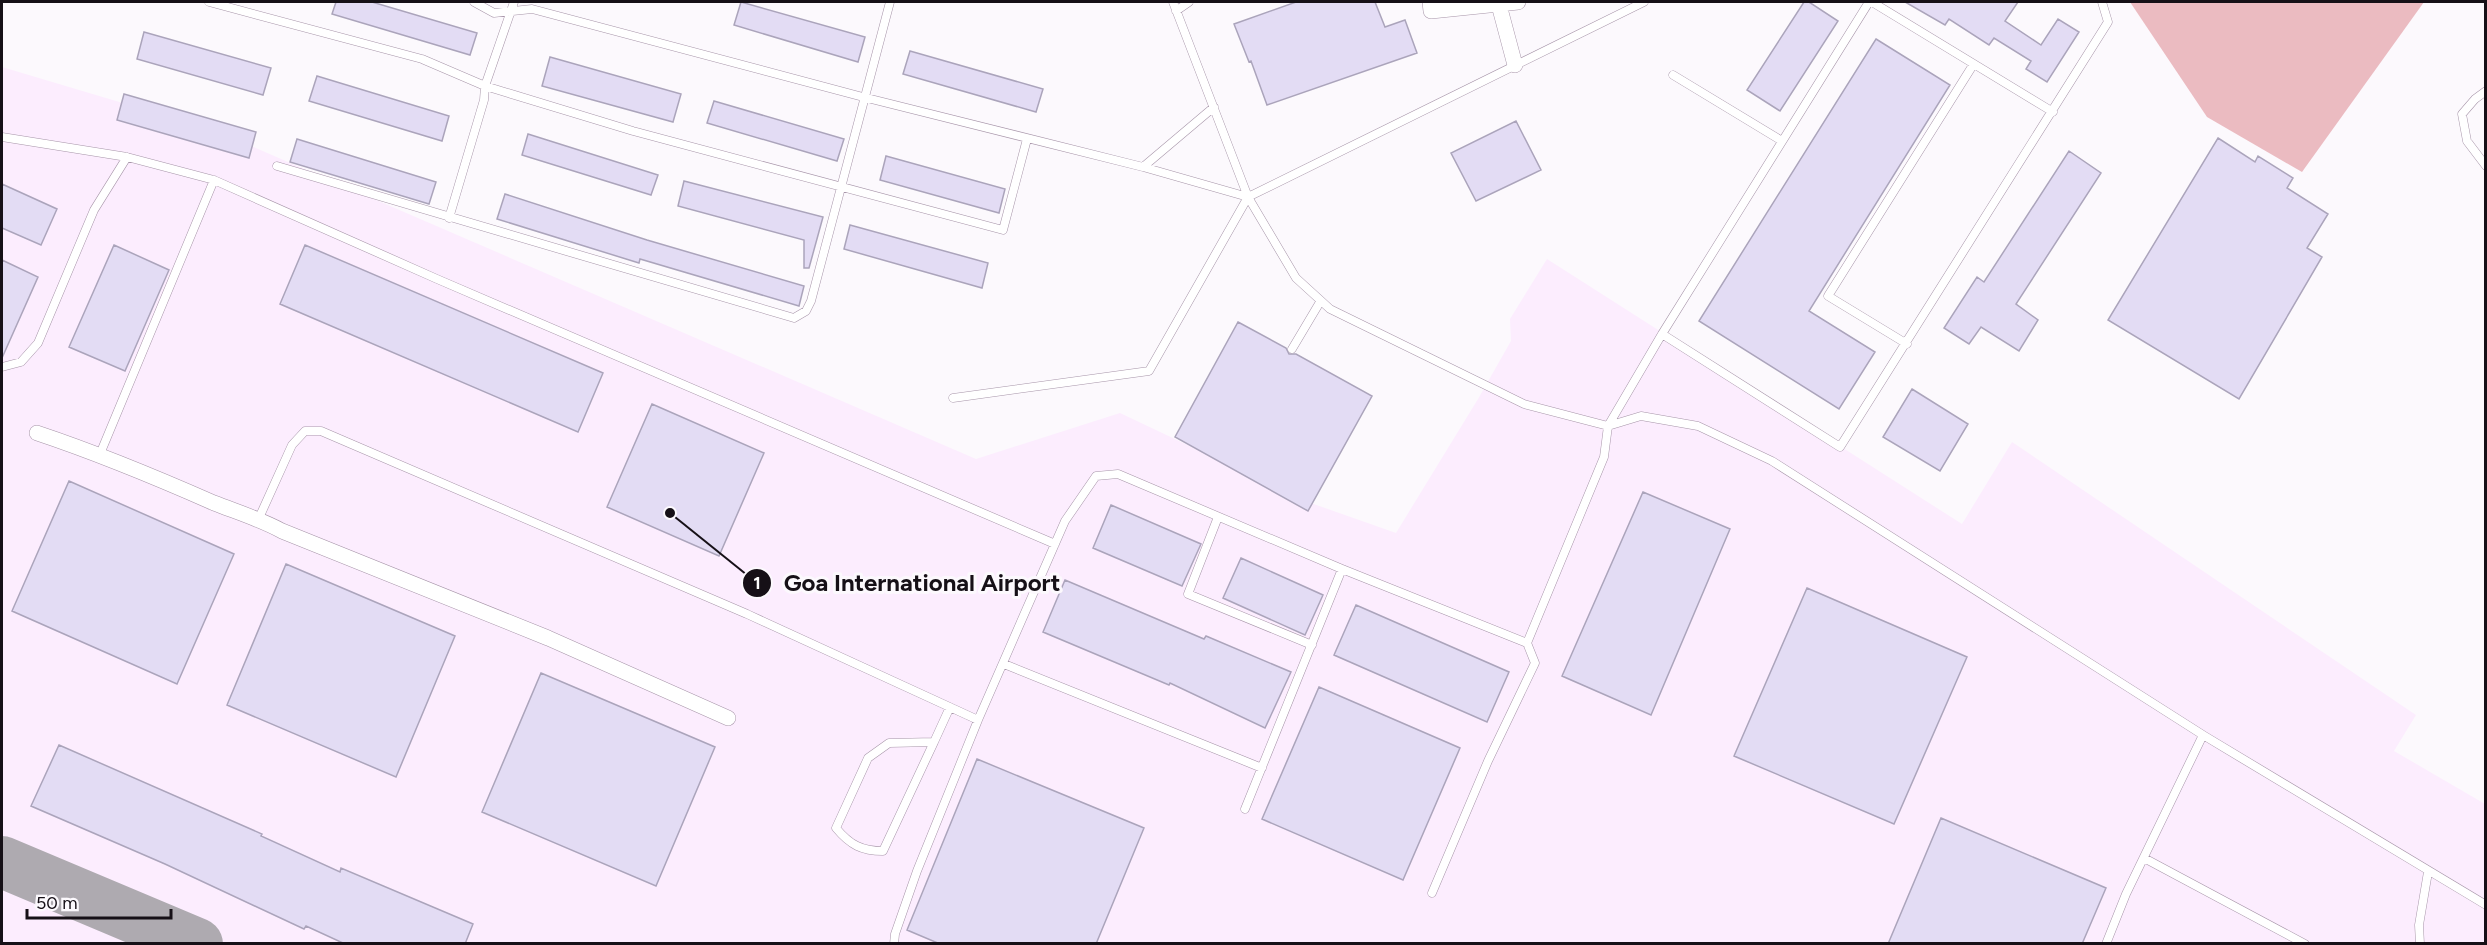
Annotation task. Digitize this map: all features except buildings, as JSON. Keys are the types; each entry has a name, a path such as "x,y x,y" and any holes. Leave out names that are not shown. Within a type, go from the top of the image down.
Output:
{"street":[{"path":"1430,2 1431,11 1518,2"},
{"path":"1499,5 1515,65"},
{"path":"37,433 100,454 229,509 259,518 282,531 548,638 728,718"}],"lane":[{"path":"209,2 422,59 485,86 633,131 1003,230 1027,139"},
{"path":"474,2 494,13 532,9 1248,196"},
{"path":"448,218 484,100 485,86 514,2"},
{"path":"277,166 794,318 806,311 811,301 863,97 890,2"},
{"path":"1173,2 1248,196 1296,278 1330,309 1524,404 1608,426 1641,416 1698,426 1772,460 2203,735 2486,905"},
{"path":"1176,10 1189,2"},
{"path":"952,398 1149,371 1248,196 1644,2"},
{"path":"1432,893 1488,761 1535,663 1527,643 1604,457 1608,426 1662,334 1870,2 2053,112"},
{"path":"1662,334 1840,447 2108,22 2102,2"},
{"path":"1907,344 1828,296 1973,65"},
{"path":"1673,75 1782,141"},
{"path":"2486,92 2475,99 2462,114 2467,141 2486,166"},
{"path":"1143,167 1214,107"},
{"path":"2,137 127,157 214,180 436,279 1055,544"},
{"path":"2,368 21,362 38,344 94,210 127,157"},
{"path":"100,454 214,180"},
{"path":"1292,350 1320,302"},
{"path":"259,518 292,445 305,431 321,431 747,614 978,720"},
{"path":"894,944 895,934 917,871 978,720 1065,521 1096,476 1118,474 1342,569 1527,643"},
{"path":"1218,517 1188,594 1312,645"},
{"path":"1245,809 1342,569"},
{"path":"1004,664 1262,768"},
{"path":"934,742 889,743 868,758 836,828 847,842 866,851 883,850 934,742 950,708"},
{"path":"2106,944 2203,735"},
{"path":"2144,858 2305,944"},
{"path":"2420,944 2419,925 2428,872"}],"shaded area":[{"path":"2130,2 2424,2 2302,172 2207,117"},
{"path":"2,67 173,118 242,142 976,459 1120,413 1308,502 1396,533 1511,341 1510,319 1547,259 1962,524 2012,442 2416,715 2394,751 2485,804 2485,943 2,943"}],"taxiway":[{"path":"2,862 197,944"}],"place":[{"name":"Goa International Airport","path":"670,513"}]}
